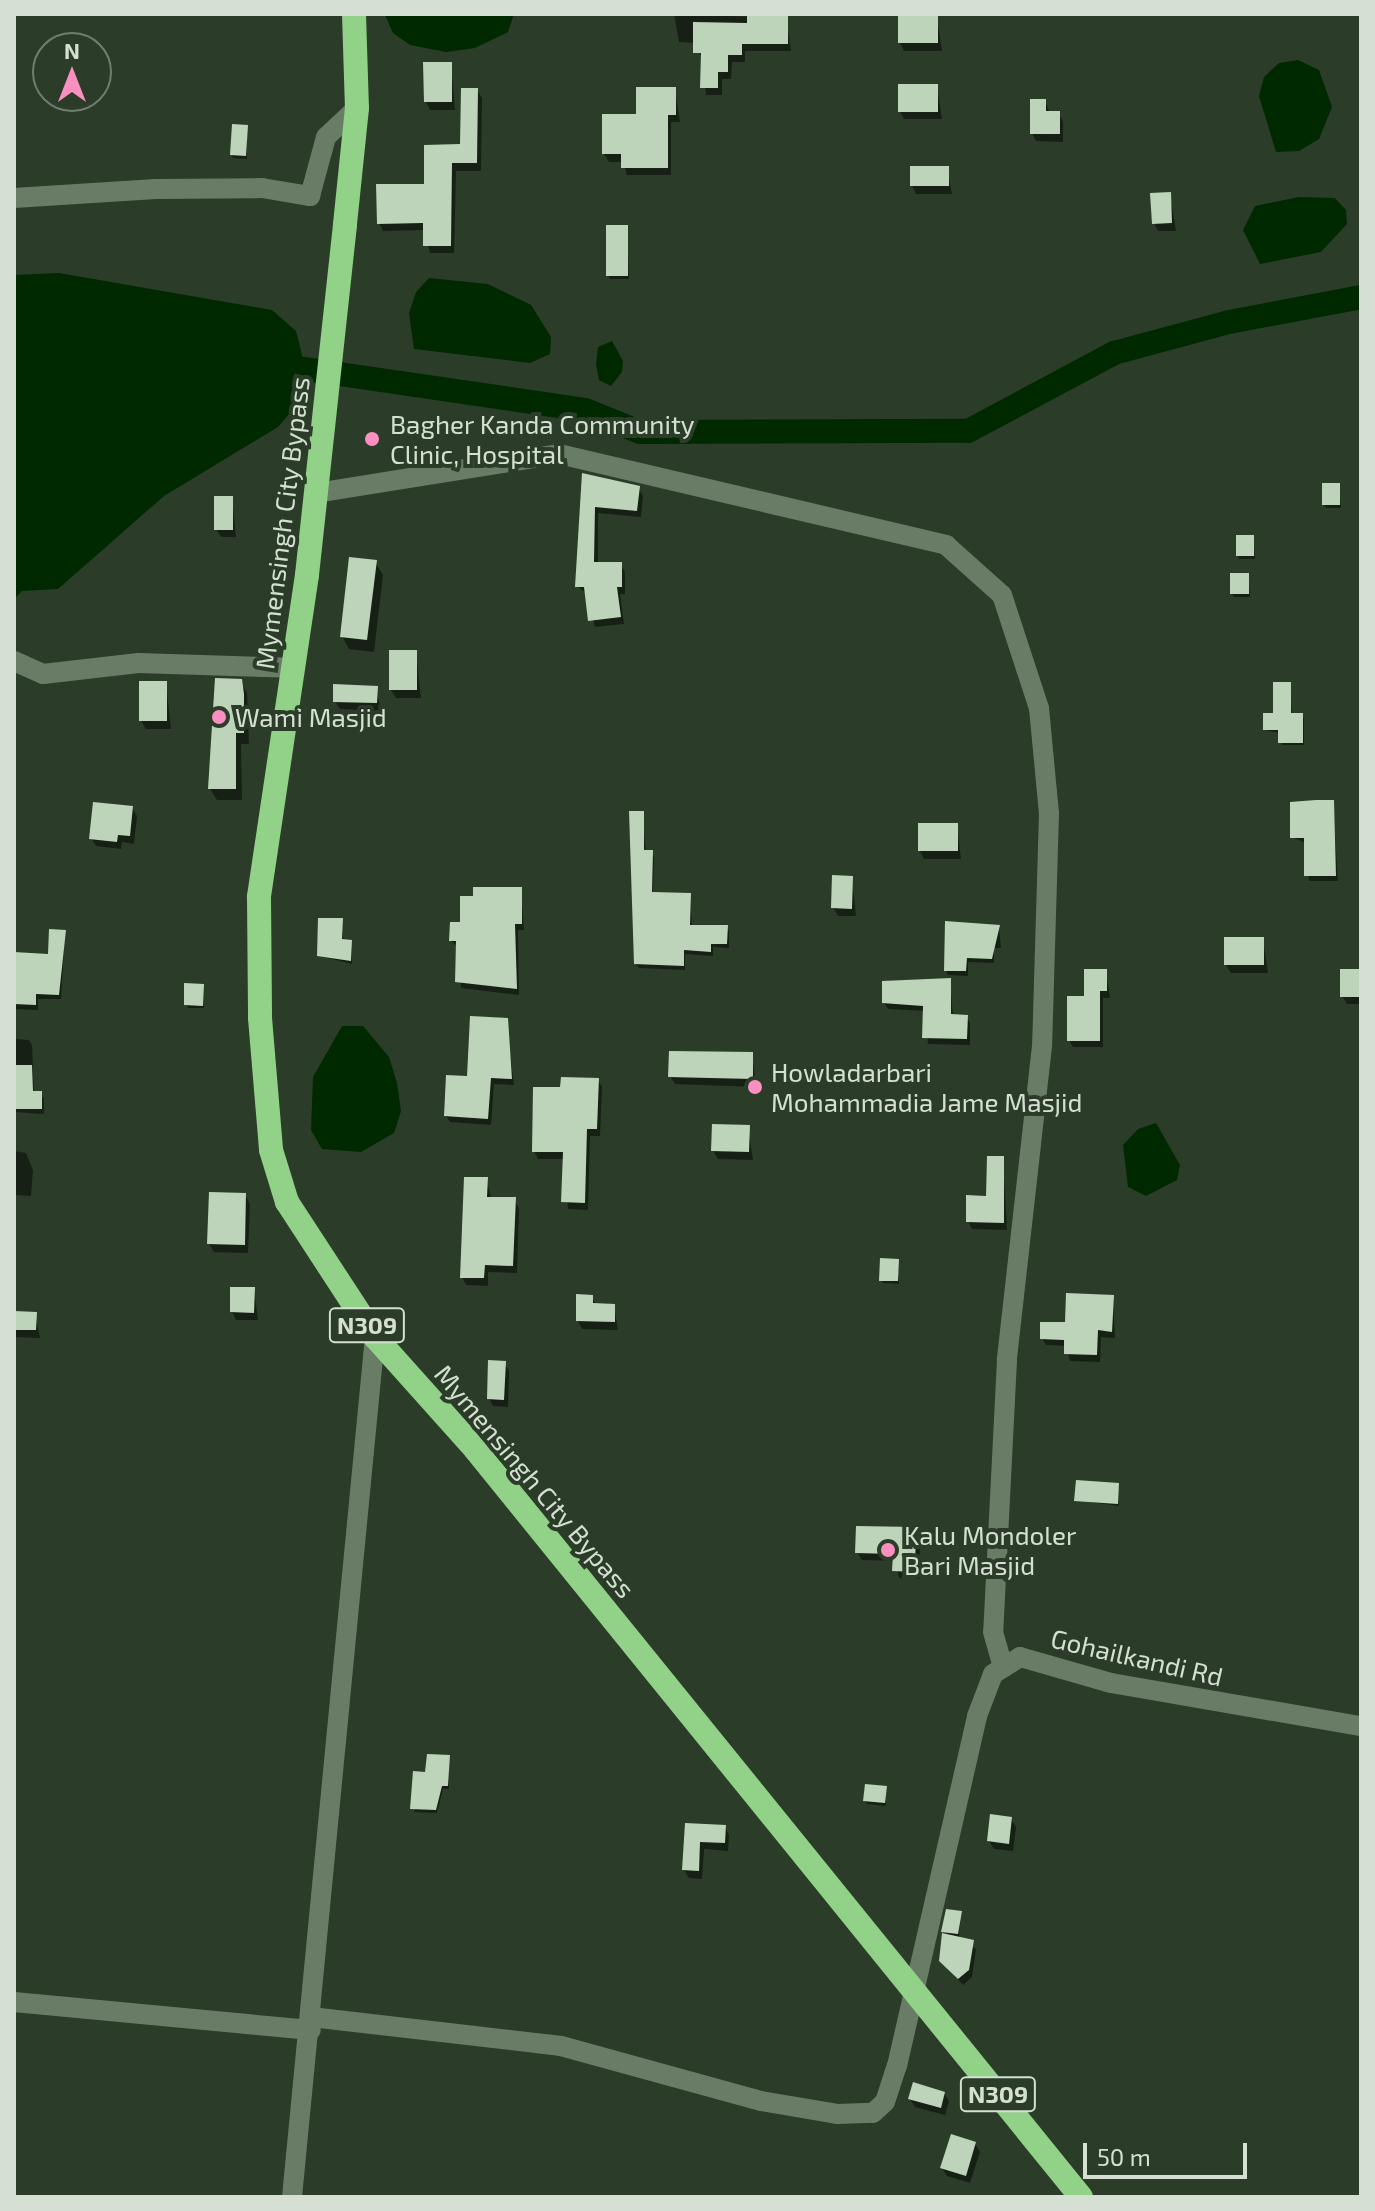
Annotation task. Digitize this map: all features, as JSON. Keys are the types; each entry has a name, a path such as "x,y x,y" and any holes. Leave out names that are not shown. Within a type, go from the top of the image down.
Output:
{"highway":[{"name":"Mymensingh City Bypass","path":"354,14 357,108 345,225 316,493 259,897 260,1018 271,1150 287,1202 375,1337 475,1449 1081,2197"}],"street":[{"path":"14,198 156,189 262,188 310,196 326,137 357,108"},
{"path":"14,2002 311,2023 561,2046 761,2101 837,2114 873,2113 885,2102 897,2066 977,1716 993,1674 1003,1668 993,1632 1007,1360 1042,1046 1049,813 1039,708 1002,595 946,545 559,454 316,493"},
{"path":"14,661 43,674 138,663 293,668"},
{"path":"292,2197 375,1337"},
{"name":"Gohailkandi Rd","path":"1003,1668 1020,1657 1111,1683 1361,1726"}],"shaded area":[{"path":"514,14 508,32 475,48 446,52 410,45 393,33 385,15"},
{"path":"1298,60 1319,70 1332,107 1319,139 1299,151 1276,152 1259,96 1264,77 1279,63"},
{"path":"1299,197 1335,198 1346,210 1347,224 1321,252 1260,264 1243,230 1255,206"},
{"path":"59,273 272,310 296,331 302,355 295,407 278,427 164,496 58,589 22,591 14,599 14,275"},
{"path":"429,278 488,284 531,305 551,337 550,354 530,363 414,349 409,313 416,292"},
{"path":"612,341 623,361 622,372 611,386 599,380 596,365 598,347"},
{"path":"342,1026 363,1026 389,1057 397,1083 401,1111 394,1133 361,1152 322,1149 311,1130 313,1077"},
{"path":"1156,1123 1180,1165 1177,1180 1146,1196 1128,1187 1123,1145 1138,1129"}],"building":[{"path":"898,15 938,15 938,43 898,43"},
{"path":"747,16 788,16 788,44 742,44 742,55 728,55 728,72 718,72 718,88 700,88 701,53 693,53 693,22 747,23"},
{"path":"423,62 452,62 452,102 424,102"},
{"path":"898,84 938,84 938,112 898,112"},
{"path":"636,87 676,87 676,115 668,115 668,168 621,168 621,154 602,154 602,114 636,114"},
{"path":"461,88 478,88 477,163 452,163 451,246 423,246 423,223 377,224 376,184 424,184 424,145 460,144"},
{"path":"1030,99 1046,99 1046,111 1060,111 1060,134 1030,134"},
{"path":"232,124 248,125 246,156 230,155"},
{"path":"910,166 949,166 949,186 910,186"},
{"path":"1171,192 1172,223 1152,224 1150,193"},
{"path":"606,225 628,225 628,276 606,276"},
{"path":"582,473 640,486 637,511 595,507 594,562 622,562 622,587 617,587 621,617 588,621 584,587 575,587"},
{"path":"1322,483 1340,483 1340,505 1322,505"},
{"path":"214,496 233,496 233,530 214,530"},
{"path":"1236,535 1254,535 1254,556 1236,556"},
{"path":"349,557 377,560 367,640 340,637"},
{"path":"1230,573 1249,573 1249,594 1230,594"},
{"path":"389,650 417,650 417,690 389,690"},
{"path":"215,678 242,679 244,733 236,733 236,789 208,789"},
{"path":"139,681 167,681 167,721 139,721"},
{"path":"1273,682 1291,682 1291,713 1303,713 1303,743 1278,743 1278,730 1263,730 1263,713 1273,713"},
{"path":"333,684 378,686 377,703 333,702"},
{"path":"1334,800 1336,876 1304,876 1304,838 1290,838 1290,802"},
{"path":"93,802 133,806 130,836 118,835 117,842 89,839"},
{"path":"629,811 644,811 644,850 653,850 652,892 691,893 690,925 728,925 727,944 711,944 711,952 684,950 684,966 634,964"},
{"path":"918,823 958,823 958,851 918,851"},
{"path":"832,875 853,876 852,909 831,908"},
{"path":"473,887 522,887 522,924 515,924 517,989 455,982 456,941 449,941 450,922 460,922 460,896 473,896"},
{"path":"318,918 343,918 342,939 352,940 351,961 317,956"},
{"path":"945,921 1000,925 992,959 967,958 966,971 944,971"},
{"path":"49,929 66,930 59,995 36,994 36,1005 14,1004 14,952 48,954"},
{"path":"1224,937 1264,937 1264,965 1224,965"},
{"path":"1084,969 1107,969 1107,991 1100,991 1100,1041 1067,1041 1067,996 1084,996"},
{"path":"1340,969 1361,969 1361,997 1340,997"},
{"path":"951,978 951,1014 968,1015 967,1039 922,1038 923,1006 882,1003 882,981"},
{"path":"184,983 204,984 203,1006 184,1005"},
{"path":"470,1016 508,1018 512,1079 491,1078 488,1119 444,1116 446,1075 467,1076"},
{"path":"669,1051 753,1052 753,1079 668,1077"},
{"path":"14,1065 32,1065 33,1091 42,1091 42,1109 14,1109"},
{"path":"561,1077 599,1078 597,1129 587,1129 585,1203 561,1202 563,1152 532,1152 533,1087 560,1087"},
{"path":"712,1124 750,1125 749,1152 711,1151"},
{"path":"987,1156 1004,1156 1004,1223 966,1222 966,1195 986,1196"},
{"path":"464,1177 488,1177 487,1197 516,1197 513,1266 485,1265 484,1278 460,1278"},
{"path":"209,1192 246,1193 245,1245 207,1244"},
{"path":"880,1258 899,1259 898,1281 879,1281"},
{"path":"230,1287 255,1287 254,1313 230,1312"},
{"path":"1066,1293 1114,1295 1112,1332 1098,1330 1097,1355 1064,1354 1064,1340 1040,1339 1040,1322 1065,1322"},
{"path":"576,1294 593,1295 593,1303 615,1304 615,1322 576,1321"},
{"path":"14,1311 37,1312 36,1330 14,1330"},
{"path":"488,1360 506,1361 504,1400 487,1399"},
{"path":"1076,1480 1119,1483 1118,1504 1074,1501"},
{"name":"Kalu Mondoler Bari Masjid","path":"856,1526 916,1527 915,1572 892,1571 893,1554 855,1553"},
{"path":"427,1754 450,1755 448,1786 442,1786 436,1810 410,1809 413,1771 425,1772"},
{"path":"865,1784 887,1786 885,1803 863,1801"},
{"path":"990,1814 1012,1817 1009,1844 987,1841"},
{"path":"685,1823 726,1825 725,1843 700,1842 699,1871 682,1870"},
{"path":"946,1909 962,1911 958,1934 941,1932"},
{"path":"942,1933 974,1940 969,1970 958,1979 939,1961"},
{"path":"913,2082 945,2092 941,2108 908,2099"},
{"path":"951,2134 976,2142 966,2176 940,2168"}],"waterway":[{"path":"271,364 585,410 640,432 968,431 1114,353 1229,322 1361,297"}],"place":[{"name":"Bagher Kanda Community Clinic, Hospital","path":"372,439"},
{"name":"Wami Masjid","path":"219,717"},
{"name":"Howladarbari Mohammadia Jame Masjid","path":"755,1087"},
{"name":"Kalu Mondoler Bari Masjid","path":"888,1550"}]}
